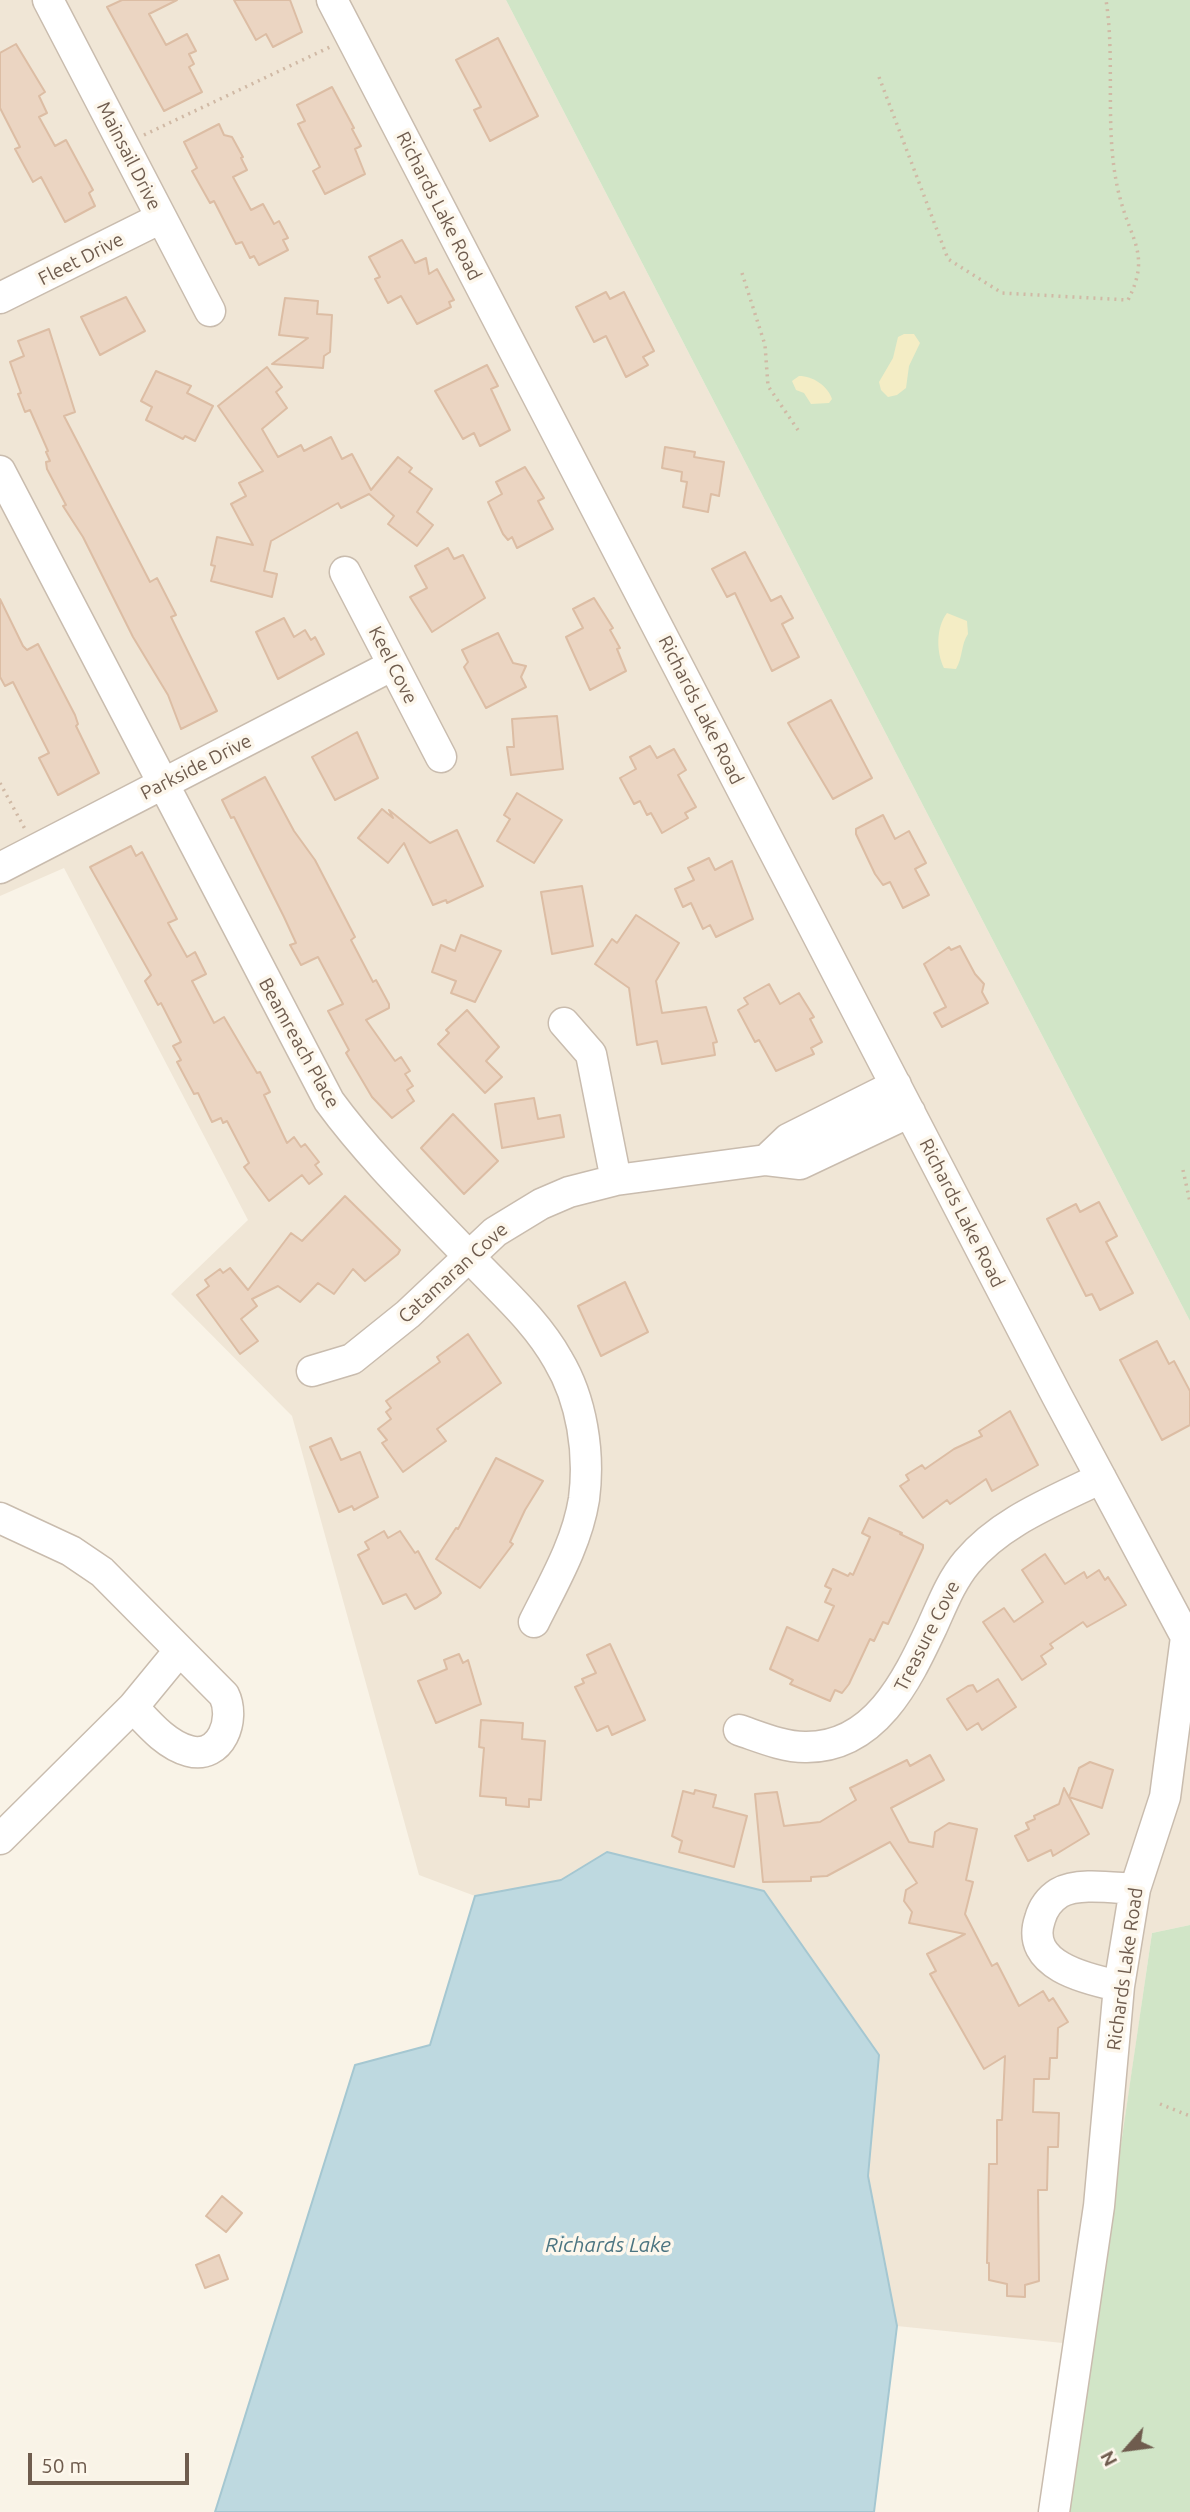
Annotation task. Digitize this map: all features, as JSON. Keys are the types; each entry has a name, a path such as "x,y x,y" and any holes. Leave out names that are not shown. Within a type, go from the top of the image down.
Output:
{"street":[{"name":"Mainsail Drive","path":"48,0 210,311"},
{"name":"Richards Lake Road","path":"332,0 1186,1637 1165,1797 1135,1889 1119,1986 1099,2206 1054,2512"},
{"name":"Fleet Drive","path":"0,298 161,218"},
{"name":"Beamreach Place","path":"0,471 329,1101 355,1136 525,1314 553,1351 573,1393 583,1430 584,1490 576,1533 534,1622"},
{"name":"Keel Cove","path":"345,572 441,757"},
{"name":"Parkside Drive","path":"0,868 393,665"},
{"path":"564,1023 591,1054 616,1180"},
{"path":"766,1160 788,1139 896,1085"},
{"name":"Catamaran Cove","path":"312,1371 352,1359 408,1314 495,1232 541,1204 569,1192 616,1180 766,1160 800,1164 910,1112"},
{"name":"Treasure Cove","path":"739,1730 787,1745 807,1747 828,1744 870,1723 890,1705 907,1681 953,1582 985,1542 1008,1526 1101,1478"},
{"path":"0,1518 87,1560 224,1695 230,1707 230,1725 224,1736 209,1748 192,1752 174,1745 133,1707"},
{"path":"0,1839 133,1707 179,1651"},
{"path":"1119,1986 1058,1966 1043,1953 1036,1929 1044,1906 1060,1893 1111,1888 1135,1889"}],"path":[{"path":"879,77 948,259 1002,293 1128,300 1139,278 1137,243 1119,198 1111,113 1106,0"},
{"path":"124,145 351,37"},
{"path":"742,273 765,345 768,386 800,433"},
{"path":"0,783 36,850"},
{"path":"1184,1170 1190,1202"},
{"path":"1160,2104 1190,2116"}],"shaded area":[{"path":"0,0 506,0 1190,1321 1190,1925 1152,1933 1092,2346 897,2326 868,2176 879,2055 607,1852 561,1880 475,1896 419,1875 292,1416 171,1294 248,1220 64,868 0,896"}],"green space":[{"path":"506,0 1190,0 1190,1321"},
{"path":"1190,1925 1190,2512 1067,2512 1152,1933"}],"sand":[{"path":"914,334 920,343 909,366 906,388 897,395 888,397 881,390 879,382 893,358 898,337"},
{"path":"799,376 810,378 823,386 832,399 829,403 811,404 804,393 796,390 792,381"},
{"path":"947,613 967,621 968,634 956,669 944,668 940,655 939,632"}],"water":[{"name":"Richards Lake","path":"607,1852 764,1891 879,2055 868,2176 897,2326 874,2512 215,2512 355,2065 430,2045 475,1896 561,1880"}],"building":[{"path":"122,0 177,0 149,14 166,45 187,34 196,51 189,54 194,64 189,67 202,92 164,111 107,7"},
{"path":"234,0 290,0 302,32 273,47 266,34 256,40"},
{"path":"498,38 538,116 490,141 474,110 481,107 456,60"},
{"path":"16,44 45,92 39,96 47,113 39,117 55,146 66,140 93,190 89,193 95,206 65,222 41,177 33,182 15,149 20,147 0,108 0,53"},
{"path":"332,87 361,146 355,149 365,174 325,194 313,171 320,167 298,124 305,121 297,105"},
{"path":"219,124 224,135 232,137 243,157 241,158 247,170 233,177 251,210 263,204 274,224 279,221 288,238 283,240 288,250 259,265 254,256 250,258 242,242 236,244 214,201 210,203 192,171 197,168 184,142"},
{"path":"402,240 415,263 426,258 429,274 437,269 454,300 449,302 451,307 417,324 401,296 388,303 375,279 380,277 369,257"},
{"path":"606,292 610,299 624,292 654,351 643,357 648,365 626,377 606,336 594,342 576,307"},
{"path":"126,297 145,331 100,355 81,317"},
{"path":"285,298 318,301 317,314 332,315 330,352 324,356 323,368 272,364 308,338 279,335"},
{"path":"49,329 75,412 64,416 150,582 157,578 176,615 171,617 217,711 181,729 168,695 133,637 83,537 63,506 66,505 47,469 46,462 50,461 46,452 48,451 30,410 25,412 18,394 21,393 10,362 24,356 18,341"},
{"path":"487,365 498,386 491,389 510,430 480,446 474,433 463,439 435,391"},
{"path":"267,367 282,387 276,392 287,408 262,429 278,457 301,445 304,451 331,437 342,459 352,454 371,490 398,457 412,468 409,472 432,489 417,512 433,525 417,546 388,524 394,516 369,494 341,508 338,503 271,541 264,571 277,574 272,597 211,581 215,566 211,565 217,537 253,545 231,504 246,496 239,483 263,471 218,406"},
{"path":"156,371 191,386 187,393 213,406 195,441 185,436 183,439 146,420 152,407 141,401"},
{"path":"665,447 695,452 694,457 724,462 719,496 711,494 708,512 683,507 687,482 681,481 682,472 662,468"},
{"path":"525,467 544,498 538,501 553,529 517,548 512,537 508,540 503,534 488,502 502,494 496,482"},
{"path":"448,548 454,559 463,555 485,598 432,632 410,597 427,588 415,566"},
{"path":"745,552 771,601 781,596 793,618 782,624 799,657 772,671 735,593 727,597 712,569"},
{"path":"594,598 613,628 610,630 620,648 617,649 626,671 590,690 566,637 583,628 573,609"},
{"path":"0,599 23,646 27,650 38,644 75,715 78,724 76,726 99,773 58,795 39,758 49,753 13,682 5,686 0,677"},
{"path":"284,618 294,637 305,630 311,640 315,637 324,654 278,679 256,632"},
{"path":"498,633 513,663 526,666 521,677 526,687 486,708 464,667 468,662 462,650"},
{"path":"831,700 872,778 833,799 788,723"},
{"path":"557,716 563,769 511,775 507,747 514,747 512,719"},
{"path":"357,732 378,778 335,800 312,757"},
{"path":"650,746 657,758 674,749 686,770 678,775 696,807 685,813 688,818 662,833 651,813 647,815 640,801 634,804 620,778 636,769 630,757"},
{"path":"265,777 294,831 315,860 355,937 351,940 373,982 376,980 389,1004 389,1008 366,1020 395,1061 401,1057 410,1071 405,1074 413,1086 407,1090 414,1101 392,1118 372,1097 346,1053 349,1050 328,1011 343,1004 318,957 301,965 290,945 296,943 284,917 234,817 231,818 222,800"},
{"path":"517,793 562,820 534,863 497,841 510,819 504,815"},
{"path":"382,809 393,818 389,810 430,843 457,830 483,886 447,903 446,900 433,905 404,843 388,863 358,838"},
{"path":"883,815 895,839 909,831 926,863 915,869 929,895 903,908 890,882 883,885 875,874 856,834 856,829"},
{"path":"131,846 136,856 142,852 177,919 168,923 187,957 195,952 206,974 192,981 214,1023 224,1017 257,1073 260,1072 270,1092 264,1095 287,1143 294,1137 301,1147 305,1144 319,1162 315,1165 322,1174 309,1184 302,1175 269,1201 244,1167 249,1163 227,1121 223,1123 221,1118 212,1122 198,1093 194,1094 177,1062 181,1060 173,1046 181,1042 161,1003 158,1005 145,981 151,975 90,867"},
{"path":"709,858 715,870 732,861 753,919 716,937 710,925 703,929 691,903 683,907 675,889 694,880 688,868"},
{"path":"582,886 593,946 552,954 541,892"},
{"path":"636,915 679,943 656,981 662,1013 706,1007 717,1042 713,1043 715,1055 662,1064 657,1041 637,1045 629,988 595,964 612,939 617,943"},
{"path":"461,935 501,951 475,1002 451,993 456,981 432,972 441,945 455,951"},
{"path":"960,946 975,974 984,984 982,992 988,1003 942,1027 934,1013 946,1007 924,964 949,947 951,950"},
{"path":"769,984 780,1004 799,993 814,1017 810,1019 822,1042 811,1048 814,1054 776,1071 759,1040 755,1042 738,1010 748,1004 744,998"},
{"path":"467,1010 499,1047 486,1061 502,1077 485,1093 438,1044 449,1033 446,1030"},
{"path":"534,1098 538,1119 560,1115 564,1137 502,1148 495,1104"},
{"path":"453,1114 498,1161 464,1194 421,1148"},
{"path":"345,1196 400,1250 398,1254 365,1281 353,1269 334,1294 318,1283 300,1302 278,1286 252,1299 257,1306 241,1319 258,1341 240,1354 197,1295 209,1286 205,1280 220,1269 223,1273 230,1268 248,1290 291,1233 302,1241"},
{"path":"1099,1202 1117,1236 1106,1242 1133,1293 1100,1310 1092,1294 1086,1296 1047,1219 1076,1204 1080,1212"},
{"path":"625,1282 648,1332 601,1356 578,1306"},
{"path":"468,1334 501,1383 437,1429 446,1441 403,1472 382,1443 387,1440 378,1429 391,1419 386,1412 391,1408 386,1401 440,1362 437,1357"},
{"path":"1157,1341 1169,1364 1174,1361 1190,1391 1190,1425 1162,1440 1120,1360"},
{"path":"1010,1411 1038,1465 992,1491 986,1479 950,1504 947,1500 923,1518 900,1486 909,1480 906,1475 922,1465 925,1469 954,1449 982,1436 979,1431"},
{"path":"331,1438 341,1460 360,1452 378,1497 354,1510 352,1506 339,1512 310,1447"},
{"path":"496,1458 543,1481 525,1510 510,1542 513,1544 480,1588 436,1559 456,1528 458,1529"},
{"path":"869,1518 902,1533 900,1534 923,1545 923,1548 888,1624 883,1622 874,1641 870,1639 849,1684 842,1693 835,1690 830,1701 790,1684 793,1680 770,1669 787,1627 818,1641 834,1606 825,1602 831,1589 825,1586 833,1569 848,1576 850,1573 853,1575 870,1537 862,1533"},
{"path":"384,1531 388,1538 400,1531 415,1553 418,1551 441,1593 437,1597 415,1609 406,1594 383,1604 358,1555 369,1549 365,1542"},
{"path":"1045,1554 1065,1584 1084,1572 1087,1578 1099,1570 1105,1580 1108,1577 1126,1605 1087,1627 1083,1622 1050,1644 1053,1648 1041,1656 1046,1664 1022,1680 983,1622 1004,1608 1014,1622 1043,1602 1022,1570"},
{"path":"610,1644 645,1720 612,1735 608,1726 597,1731 575,1687 584,1683 582,1679 596,1673 587,1655"},
{"path":"459,1654 463,1663 468,1660 481,1704 436,1723 418,1681 447,1669 444,1660"},
{"path":"998,1679 1016,1707 982,1730 978,1723 967,1730 947,1699 968,1686 973,1685 977,1692"},
{"path":"481,1720 523,1723 522,1739 545,1741 541,1800 529,1799 529,1807 506,1805 506,1798 480,1796 484,1748 479,1747"},
{"path":"930,1755 944,1780 891,1808 909,1842 933,1847 935,1832 949,1823 977,1829 966,1880 973,1882 965,1914 992,1966 997,1963 1019,2006 1043,1991 1049,2001 1053,1998 1068,2022 1058,2028 1057,2058 1050,2058 1049,2079 1034,2079 1033,2112 1059,2113 1058,2147 1048,2147 1047,2190 1038,2190 1039,2281 1025,2285 1025,2297 1007,2296 1007,2284 989,2280 987,2263 989,2164 997,2164 997,2120 1002,2120 1005,2056 984,2069 930,1974 936,1971 927,1954 965,1934 909,1923 912,1912 904,1901 906,1890 917,1883 890,1842 827,1876 811,1877 811,1881 763,1882 755,1794 777,1792 784,1826 820,1822 856,1800 850,1788 907,1760 910,1766"},
{"path":"1090,1762 1113,1770 1102,1808 1069,1797 1079,1768"},
{"path":"1064,1788 1089,1834 1053,1856 1051,1850 1028,1861 1015,1836 1029,1829 1026,1823 1035,1819 1034,1816 1059,1804"},
{"path":"695,1790 716,1795 713,1807 747,1816 734,1867 679,1852 682,1841 672,1836 683,1791 694,1794"},
{"path":"222,2196 242,2213 226,2232 206,2216"},
{"path":"219,2255 228,2279 205,2288 196,2265"}]}
